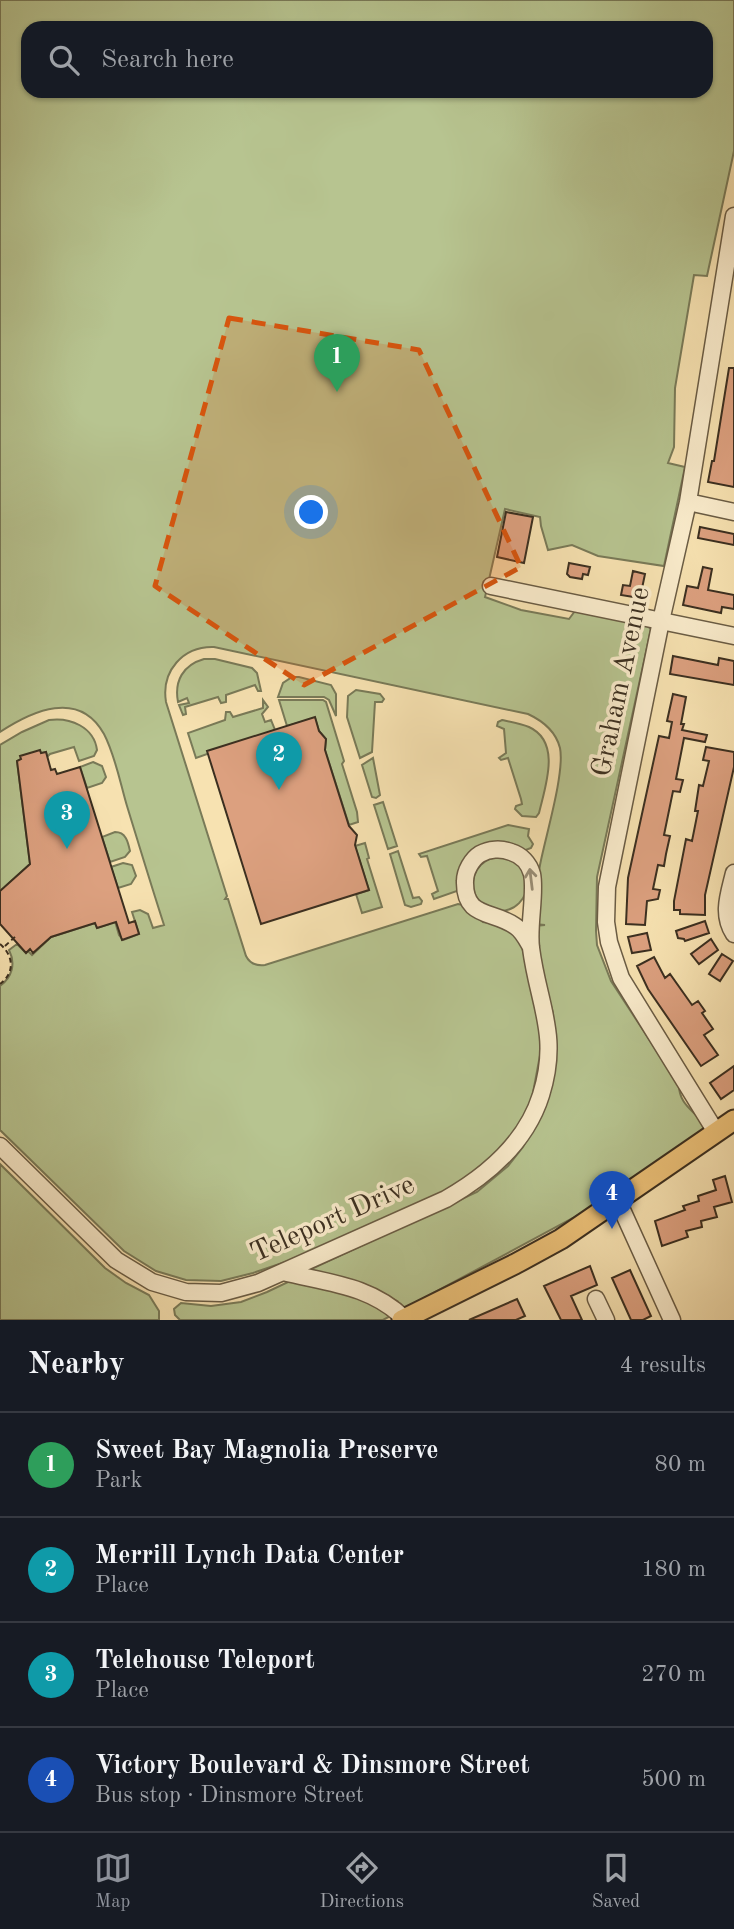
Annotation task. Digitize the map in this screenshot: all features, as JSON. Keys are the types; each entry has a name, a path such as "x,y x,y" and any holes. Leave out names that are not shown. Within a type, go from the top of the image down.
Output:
{"main road":[{"path":"403,1319 561,1239 734,1120"}],"street":[{"name":"Graham Avenue","path":"716,1132 621,978 611,951 606,922 607,887 688,502 734,216"},
{"path":"688,502 734,512"},
{"path":"491,586 734,636"},
{"name":"Teleport Drive","path":"0,1146 116,1260 152,1282 186,1292 221,1293 258,1283 446,1199 474,1183 505,1156 526,1128 541,1096 549,1062 549,1029 531,947 530,910 533,880 529,866 516,853 496,849 484,852 476,857 465,875 466,895 482,913 515,925 531,947"},
{"path":"734,873 726,911 734,934"},
{"path":"618,1200 672,1320"},
{"path":"283,1272 368,1293 386,1302 403,1319"},
{"path":"596,1299 606,1320"}],"path":[{"path":"4,947 17,935"},
{"path":"0,944 10,957 11,966 7,977 0,984"}],"highlighted area":[{"path":"229,318 419,350 521,567 304,685 155,586"}],"green space":[{"path":"0,0 734,0 734,151 707,276 694,275 675,388 674,447 668,463 685,467 664,566 598,556 572,545 548,550 540,517 505,509 485,597 521,610 569,619 575,611 646,625 651,629 597,877 597,945 611,981 679,1085 686,1105 704,1129 652,1171 573,1218 383,1320 180,1320 174,1309 181,1303 211,1306 241,1302 290,1281 361,1296 382,1311 397,1301 371,1287 307,1271 477,1192 508,1166 523,1147 544,1110 555,1066 553,1013 541,970 534,926 545,925 534,924 539,872 560,773 560,748 548,728 528,714 214,647 193,651 176,663 167,680 166,702 227,896 225,899 228,899 250,961 265,965 458,904 463,905 483,922 502,925 520,939 539,1016 541,1050 532,1098 521,1123 502,1150 453,1189 303,1256 221,1281 186,1280 156,1271 124,1251 0,1130 0,986 12,970 9,950 17,944 32,955 51,937 95,923 97,928 109,924 108,919 114,918 123,940 139,934 132,912 140,910 148,914 153,928 164,925 111,751 94,720 69,708 55,708 13,724 0,732"},
{"path":"204,659 252,668 257,673 261,691 258,691 255,685 226,695 226,702 221,703 218,697 185,707 186,714 183,715 179,705 189,703 187,698 178,702 179,681 185,670"},
{"path":"292,677 331,685 336,694 336,716 329,700 324,697 278,697 283,683"},
{"path":"356,690 380,694 384,699 382,702 375,702 372,752 360,758 347,717 348,696"},
{"path":"263,700 268,707 262,714 265,722 271,720 275,730 196,758 188,733 225,720 226,712 230,712 233,717 263,708"},
{"path":"279,700 326,702 344,761 342,764 358,822 349,825 325,750 326,739 319,731 315,718 287,726"},
{"path":"49,720 65,720 80,725 91,735 97,750 94,756 79,761 74,747 47,757 46,752 17,761 30,864 0,891 0,745"},
{"path":"502,720 529,727 539,734 545,743 549,766 536,817 522,816 515,809 522,804 521,799 508,758 499,758 506,753 504,729 497,726"},
{"path":"373,758 380,795 376,798 372,797 362,765"},
{"path":"93,762 102,766 106,777 102,783 87,788 80,767"},
{"path":"383,802 397,846 388,849 374,805"},
{"path":"508,825 529,829 528,836 533,844 531,848 523,851 491,846 457,891 434,899 432,894 438,891 427,856 421,857 419,854"},
{"path":"115,832 124,836 130,851 125,857 110,862 102,837"},
{"path":"365,843 369,858 367,859 382,907 362,913 356,894 369,890 355,846"},
{"path":"398,851 413,898 419,897 421,904 411,907 405,905 390,854"},
{"path":"505,857 515,861 523,869 527,884 523,899 515,907 495,911 485,907 477,899 473,879 477,869 485,861"},
{"path":"123,863 132,865 136,876 131,884 118,888 111,867"},
{"path":"0,1164 105,1268 149,1295 159,1311 159,1320 0,1320"}],"building":[{"path":"729,368 734,368 734,487 708,482"},
{"path":"506,512 533,517 524,563 497,557"},
{"path":"700,527 734,534 734,545 698,538"},
{"path":"569,563 590,567 588,575 583,574 582,579 570,577 567,574"},
{"path":"703,567 712,569 708,590 734,595 734,609 722,607 721,613 683,605 687,586 698,588"},
{"path":"633,571 645,574 640,598 621,595 623,585 630,586"},
{"path":"673,656 718,665 719,658 734,661 734,685 670,674"},
{"path":"673,694 686,697 682,730 707,735 705,742 684,738 676,779 683,780 680,792 673,791 664,835 670,836 664,866 658,865 653,889 660,890 658,899 647,901 645,925 626,924 628,878 659,736 669,738 672,722 667,721"},
{"path":"315,717 319,731 326,739 325,750 349,826 357,835 355,845 369,890 261,924 207,751"},
{"path":"706,747 734,752 734,767 705,895 705,915 680,914 680,910 674,910 674,901 686,839 692,841 698,811 695,811 699,785 703,786 709,761 703,760"},
{"path":"40,750 41,753 46,752 51,770 55,769 57,774 80,767 129,923 135,921 139,934 122,940 116,922 97,928 95,923 51,937 33,953 30,949 26,953 0,924 0,891 30,864 17,761 21,759 20,756"},
{"path":"705,921 709,933 685,941 678,938 676,931"},
{"path":"647,933 651,950 632,953 628,937"},
{"path":"711,939 718,950 699,964 691,954"},
{"path":"722,954 733,961 720,981 709,974"},
{"path":"654,957 665,978 670,974 692,1005 698,1001 705,1011 702,1013 713,1029 704,1035 718,1055 701,1066 648,989 637,966"},
{"path":"734,1066 734,1090 721,1099 710,1083"},
{"path":"725,1176 732,1202 714,1207 717,1217 701,1221 702,1227 686,1231 688,1237 662,1246 655,1221 685,1210 683,1206 699,1201 698,1196 716,1190 713,1180"},
{"path":"590,1266 597,1285 571,1296 582,1320 561,1320 544,1286"},
{"path":"630,1270 651,1316 643,1320 631,1320 612,1278"},
{"path":"517,1299 525,1316 516,1320 469,1320"}],"place":[{"name":"Sweet Bay Magnolia Preserve","path":"337,392"},
{"name":"Merrill Lynch Data Center","path":"279,790"},
{"name":"Telehouse Teleport","path":"67,849"},
{"name":"Victory Boulevard & Dinsmore Street","path":"612,1229"}]}
